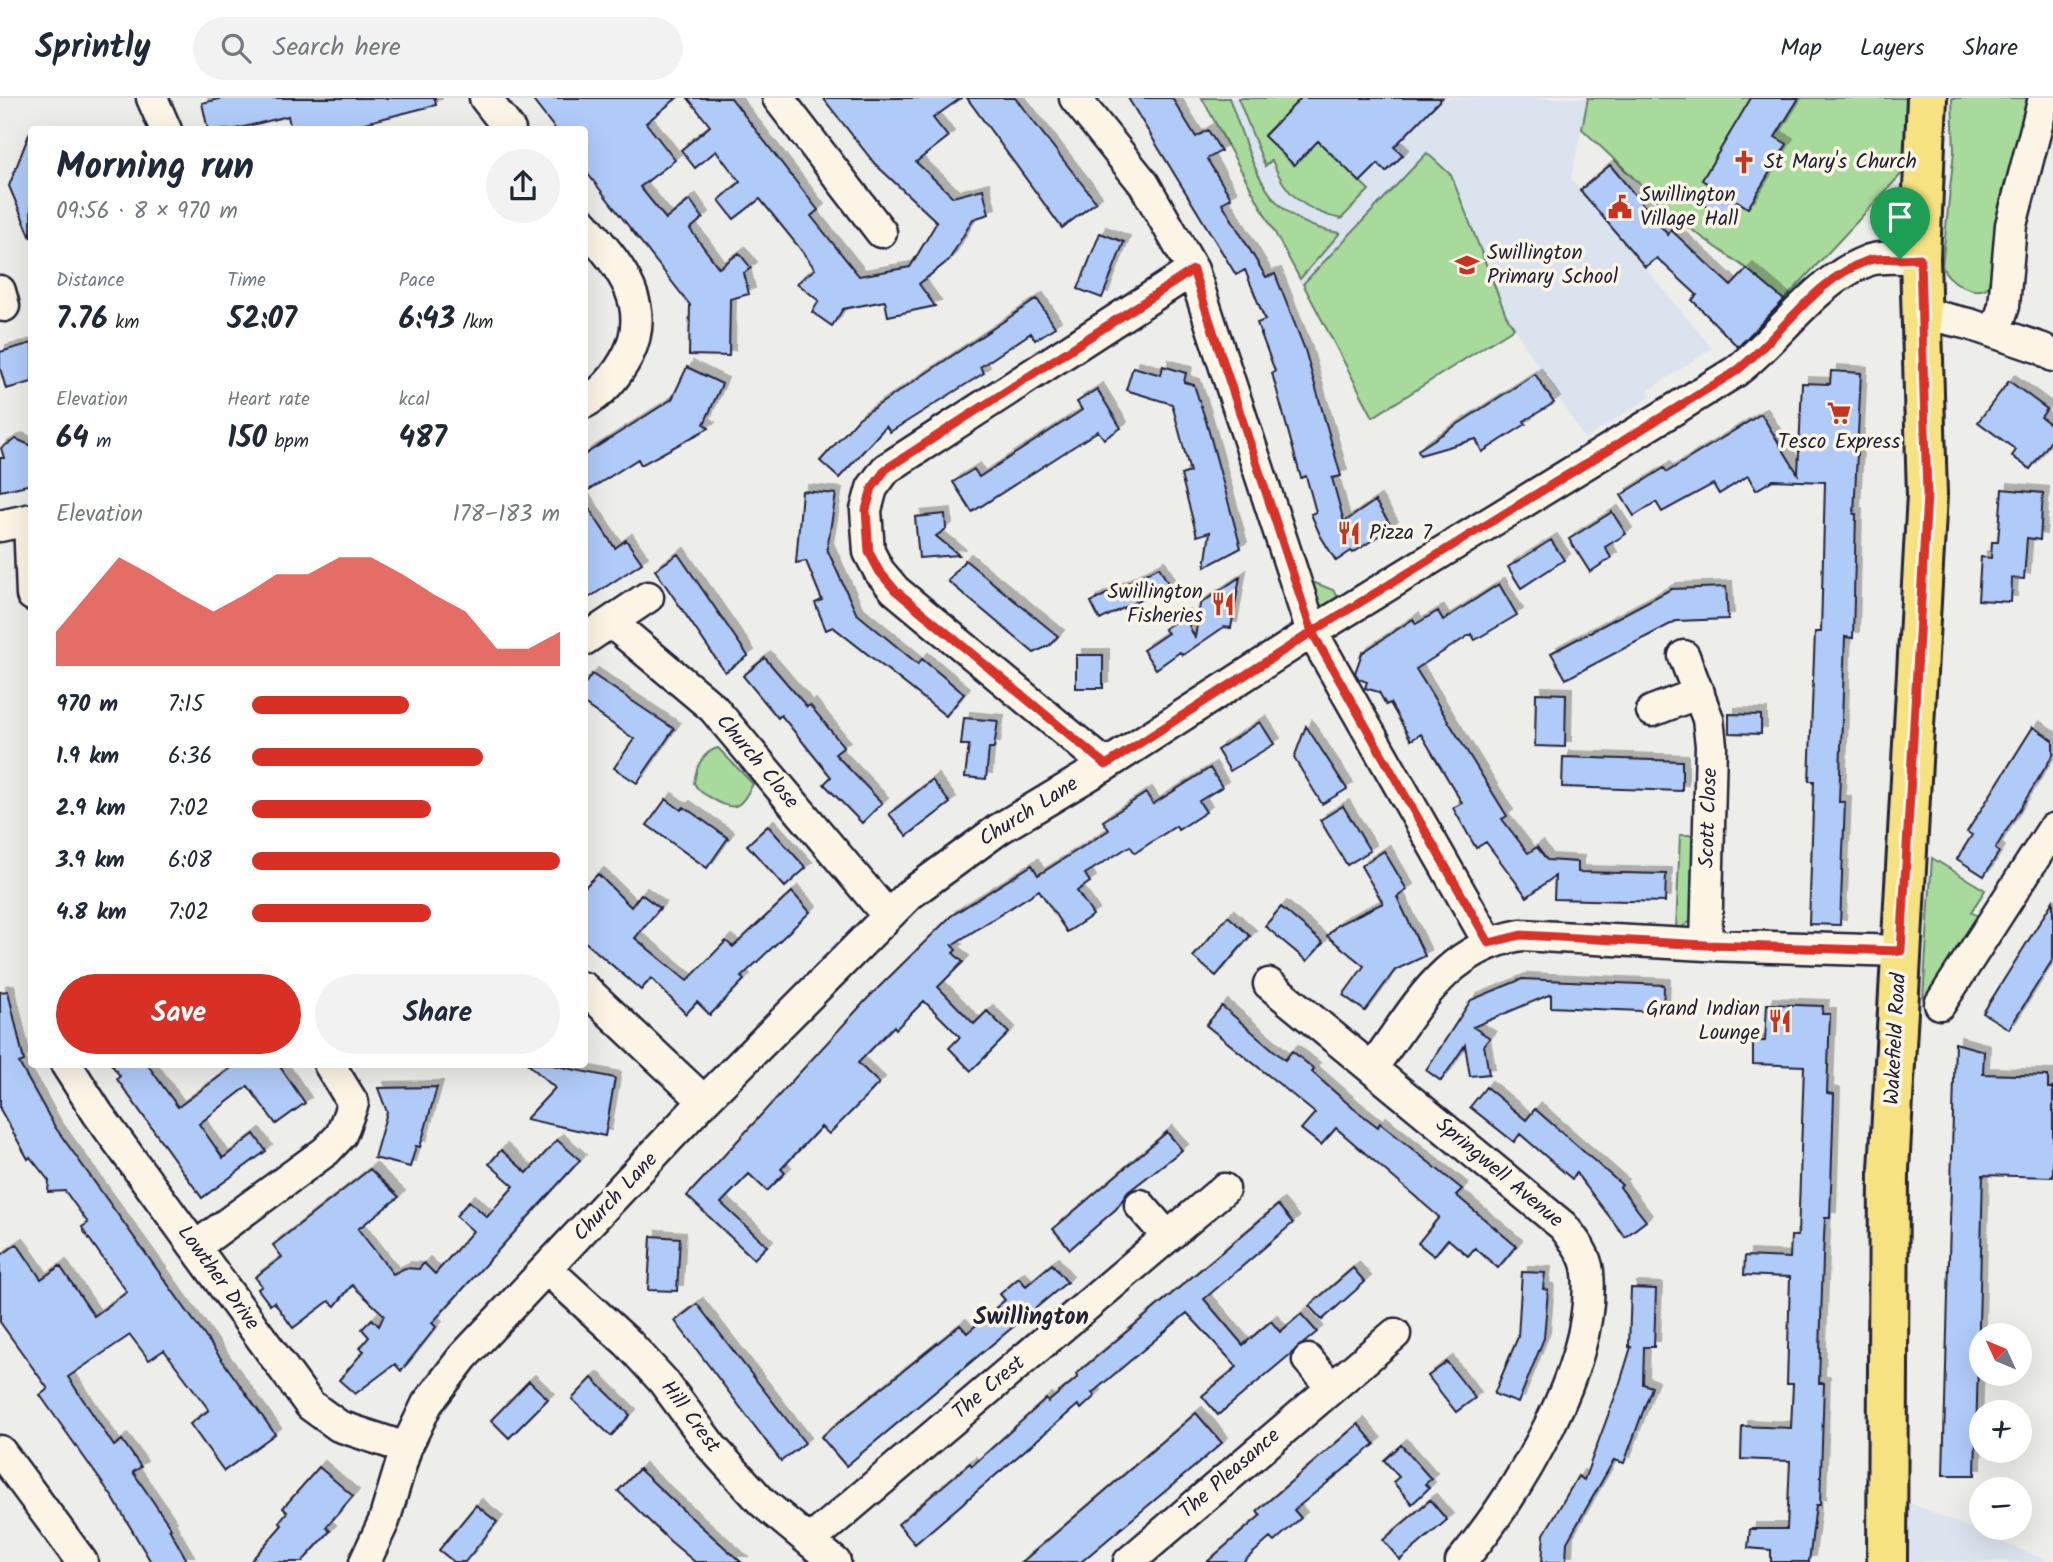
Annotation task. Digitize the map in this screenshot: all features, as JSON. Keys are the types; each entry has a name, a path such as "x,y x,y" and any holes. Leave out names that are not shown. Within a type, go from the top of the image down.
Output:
{"main road":[{"name":"Wakefield Road","path":"1887,1562 1889,1170 1908,1035 1901,951 1927,495 1920,258 1927,98"}],"street":[{"path":"152,98 164,126"},
{"path":"485,98 507,126"},
{"path":"778,98 881,232"},
{"path":"1075,98 1143,184 1193,270 1312,632 1489,943"},
{"path":"1996,333 2004,306 2011,225 2044,98"},
{"path":"588,229 625,277 636,301 638,323 620,370 588,399"},
{"name":"Church Lane","path":"365,1562 384,1521 406,1448 427,1404 463,1357 704,1101 888,916 945,867 1312,632 1735,372 1761,353 1829,282 1869,260 1920,258"},
{"path":"1106,765 895,590 869,552 866,510 872,488 886,469 1193,270"},
{"path":"1921,313 1996,333 2043,349 2053,356"},
{"path":"0,526 28,520"},
{"path":"588,638 648,597"},
{"name":"Church Close","path":"612,623 712,708 888,916"},
{"name":"Scott Close","path":"1684,656 1708,719 1711,745 1706,945"},
{"path":"1652,711 1699,693"},
{"path":"1940,1004 2053,829"},
{"path":"1372,1068 1446,969 1462,956 1489,943 1521,935 1706,945 1901,951"},
{"name":"Springwell Avenue","path":"1269,984 1563,1226 1580,1247 1588,1271 1584,1330 1570,1376 1539,1447 1504,1505 1461,1562"},
{"path":"588,992 704,1101"},
{"name":"Lowther Drive","path":"68,1068 87,1098 310,1405 339,1426 406,1448"},
{"path":"195,1247 326,1151 341,1135 349,1121 353,1103 331,1068"},
{"name":"The Crest","path":"811,1540 1224,1189"},
{"path":"1140,1205 1167,1236"},
{"name":"Hill Crest","path":"547,1269 646,1362 735,1475 791,1528 811,1540 835,1562"},
{"name":"The Pleasance","path":"1129,1562 1395,1334"},
{"path":"1308,1360 1331,1387"},
{"path":"0,1451 82,1562"}],"shaded area":[{"name":"Swillington Primary School","path":"1202,98 1588,98 1571,179 1712,348 1649,390 1651,396 1585,439 1514,328 1373,417"},
{"path":"1910,1503 1969,1528 1969,1540 1998,1540 2050,1562 1908,1562"}],"green space":[{"path":"1202,98 1229,98 1254,166 1277,202 1293,216 1314,227 1340,233 1300,279"},
{"path":"1238,98 1301,98 1288,112 1369,190 1341,219 1328,216 1297,199 1283,182 1272,160 1265,166","holes":["1276,123 1306,152 1295,165 1264,135"]},
{"path":"1588,98 1907,98 1907,168 1784,300 1747,269 1678,220 1582,129"},
{"path":"1952,98 2036,98 1996,236 1989,286 1983,289 1962,286 1949,277 1942,266 1954,151"},
{"path":"1427,153 1451,175 1506,315 1514,328 1373,417 1303,284"},
{"path":"1310,581 1333,590 1340,599 1327,608 1316,603"},
{"path":"718,748 753,784 741,803 736,806 719,803 701,792 694,783 701,761 708,753"},
{"path":"1680,835 1695,835 1692,920 1676,930"},
{"path":"1932,858 1985,890 1971,912 1981,918 1928,1000 1923,999"}],"building":[{"path":"224,98 435,98 436,105 353,126 290,126 288,116 248,126 207,126 202,103"},
{"path":"531,98 677,98 646,123 675,160 640,187 666,219 690,200 703,218 690,229 719,268 739,253 751,268 744,273 749,294 730,299 729,356 689,355 690,305 588,174 588,126 553,126"},
{"path":"688,98 731,98 818,210 811,216 859,276 910,267 937,222 875,164 823,98 961,98 933,118 948,137 916,162 953,197 983,189 989,214 973,219 949,260 919,284 935,306 888,316 885,301 843,309 832,326 812,312 819,301 797,283 815,269 760,199 734,219 719,200 740,182 716,151 695,168 681,150 710,126"},
{"path":"967,98 1015,98 1096,202 1062,228"},
{"path":"1128,98 1172,98 1196,137 1208,130 1221,151 1207,159 1231,198 1222,203 1266,277 1275,274 1305,350 1341,476 1332,478 1344,522 1375,501 1392,527 1353,553 1351,551 1336,561 1311,514 1316,512 1306,476 1301,478 1272,373 1275,371 1257,323 1265,320 1245,270 1236,275"},
{"path":"1301,98 1442,98 1394,147 1403,155 1386,172 1378,164 1360,182 1318,141 1294,165 1264,136"},
{"name":"St Mary's Church","path":"1751,98 1799,98 1775,137 1787,144 1748,208 1737,201 1726,218 1703,204 1714,187 1702,180"},
{"path":"28,137 28,231 9,186"},
{"path":"1610,165 1668,235 1671,230 1731,286 1747,269 1784,300 1738,347 1692,300 1697,295 1657,258 1645,267 1580,190"},
{"path":"1100,233 1124,242 1102,298 1078,289"},
{"path":"1037,299 1055,327 1035,340 1031,333 980,367 984,373 890,432 886,426 839,478 820,461 859,418"},
{"path":"28,344 28,383 6,389 0,368 0,352"},
{"path":"1163,366 1186,373 1184,382 1194,385 1241,548 1205,567 1210,532 1197,536 1181,475 1190,472 1172,404 1126,390 1133,367 1161,375"},
{"path":"687,367 722,384 704,424 709,428 641,465 638,459 588,490 588,452 672,399"},
{"path":"1831,371 1861,373 1854,514 1853,638 1845,637 1839,802 1845,802 1840,925 1809,924 1814,781 1809,781 1815,632 1821,632 1825,482 1773,480 1756,490 1748,476 1719,494 1713,484 1662,512 1656,502 1634,516 1621,495 1664,468 1667,472 1761,414 1798,474 1802,383 1830,384"},
{"path":"1535,374 1554,403 1524,421 1526,424 1482,452 1476,439 1420,455 1418,450"},
{"path":"2009,381 2047,409 2041,417 2053,426 2053,438 2030,469 2012,456 2016,450 1978,422"},
{"path":"1097,389 1121,428 1104,439 1098,431 972,512 953,482 974,469 979,477 1082,410 1077,402"},
{"path":"16,439 28,444 28,485 0,491 0,458 4,458 1,448"},
{"path":"2002,489 2043,493 2040,540 2027,538 2024,579 2012,578 2011,602 1978,600 1981,557 1991,558 1992,542 1998,542"},
{"path":"802,491 836,494 827,549 856,613 918,664 922,659 964,694 946,716 833,627 826,630 815,603 822,600 806,561 796,563"},
{"path":"588,507 615,548 626,540 642,563 588,598"},
{"path":"1612,512 1626,534 1605,547 1611,558 1590,572 1569,539"},
{"path":"945,514 946,529 936,536 959,555 919,558 915,517"},
{"path":"1551,540 1564,560 1521,588 1508,567"},
{"path":"678,554 748,656 725,672 655,570"},
{"path":"965,560 1058,636 1050,645 1034,653 948,581"},
{"path":"1159,567 1169,585 1100,620 1091,602"},
{"path":"1240,577 1231,628 1224,627 1183,655 1180,652 1156,669 1143,650 1168,633 1164,629 1184,615 1195,638 1200,604"},
{"path":"1499,584 1517,615 1475,640 1471,634 1416,669 1507,816 1502,819 1528,853 1537,847 1547,860 1578,862 1578,872 1666,874 1665,902 1554,899 1555,876 1527,897 1486,842 1476,848 1453,808 1462,803 1421,734 1411,740 1390,703 1386,705 1379,692 1365,688 1367,682 1359,679 1355,673 1362,653 1413,619 1416,624 1438,611 1443,620"},
{"path":"1726,587 1728,619 1676,621 1566,679 1551,653 1671,589"},
{"path":"1076,655 1103,655 1103,688 1076,688"},
{"path":"765,658 807,707 810,705 844,747 835,754 882,803 862,823 824,784 831,777 781,715 778,718 743,676"},
{"path":"592,674 674,729 637,783 614,768 634,739 588,707 588,680"},
{"path":"1536,693 1566,694 1565,747 1535,746"},
{"path":"1729,714 1761,715 1761,734 1729,733"},
{"path":"964,718 998,721 994,748 989,748 986,779 965,777 969,745 961,745"},
{"path":"1260,722 1274,744 1230,771 1217,750"},
{"path":"1306,726 1347,789 1322,804 1294,758"},
{"path":"2033,727 2053,740 2053,755 1995,849 1999,852 1984,876 1957,859 1972,835 1967,832"},
{"path":"1563,757 1682,761 1682,791 1562,787"},
{"path":"1210,768 1222,787 1199,801 1206,812 1178,830 1176,826 1135,853 1130,846 1085,874 1090,882 1077,891 1093,915 1067,932 1039,890 952,945 956,950 953,953 963,962 938,987 974,1024 987,1011 1009,1033 971,1071 949,1048 960,1037 924,1001 896,1029 894,1026 858,1063 879,1083 861,1102 829,1134 821,1127 781,1169 785,1173 767,1191 749,1174 721,1203 767,1246 754,1259 687,1196 867,999 951,916 1032,865 1038,875 1109,830 1103,821 1146,793 1153,804"},
{"path":"932,780 950,803 907,836 889,814"},
{"path":"666,799 681,810 684,807 728,838 707,868 647,825"},
{"path":"1343,806 1370,851 1347,865 1320,820"},
{"path":"768,826 806,868 785,887 747,845"},
{"path":"1384,851 1407,890 1397,897 1425,956 1395,970 1365,1011 1343,995 1364,966 1327,936 1337,925 1383,903 1361,866"},
{"path":"598,874 631,907 641,894 660,908 635,938 687,981 726,941 733,947 792,892 810,912 741,977 744,980 710,1015 697,1002 686,1014 651,978 641,990 588,944 588,884"},
{"path":"2053,901 2053,959 2009,1029 1983,1013"},
{"path":"1281,907 1323,943 1307,961 1265,926"},
{"path":"1228,916 1250,936 1216,976 1193,957"},
{"path":"1522,979 1664,985 1663,1012 1551,1007 1551,994 1473,1027 1490,1038 1484,1045 1489,1074 1470,1076 1465,1045 1441,1081 1426,1070 1471,1000"},
{"path":"8,991 24,1061 19,1063 55,1127 275,1434 224,1471 190,1424 209,1410 164,1350 149,1360 130,1335 68,1377 114,1446 122,1440 141,1467 133,1472 171,1528 169,1529 188,1562 151,1562 113,1498 40,1395 48,1389 0,1322 0,1256 17,1244 41,1279 60,1266 94,1316 127,1292 85,1233 82,1227 88,1223 65,1191 48,1192 49,1181 30,1157 28,1159 0,1109 0,992"},
{"path":"1767,1004 1823,1006 1822,1014 1830,1014 1827,1093 1834,1094 1830,1218 1825,1218 1823,1257 1819,1383 1824,1383 1820,1505 1816,1505 1809,1562 1771,1562 1771,1550 1748,1548 1750,1529 1787,1529 1790,1461 1741,1459 1742,1426 1791,1428 1793,1384 1787,1384 1790,1277 1744,1275 1745,1256 1790,1258 1791,1236 1798,1236 1804,1066 1753,1064 1753,1041 1765,1041"},
{"path":"1222,1006 1285,1060 1292,1051 1353,1108 1378,1127 1380,1123 1462,1189 1456,1195 1516,1246 1498,1268 1475,1248 1468,1256 1448,1239 1434,1256 1418,1243 1439,1217 1336,1128 1321,1145 1301,1129 1315,1113 1206,1025"},
{"path":"1955,1043 1984,1051 1983,1074 2048,1076 2048,1088 2053,1088 2053,1177 1983,1175 1979,1323 1969,1323 1969,1386 1977,1386 1977,1400 1969,1400 1969,1463 1975,1463 1975,1475 1943,1475"},
{"path":"114,1068 150,1068 178,1107 231,1068 281,1068 305,1103 276,1124 248,1086 199,1124 223,1158 254,1134 266,1151 202,1198 117,1079 120,1076"},
{"path":"532,1068 566,1068 615,1078 605,1136 526,1119 555,1088"},
{"path":"437,1087 420,1147 416,1146 410,1167 374,1158 387,1112 378,1088"},
{"path":"1486,1087 1526,1120 1535,1109 1622,1185 1620,1187 1646,1221 1625,1237 1576,1173 1572,1179 1520,1134 1514,1142 1470,1107"},
{"path":"1167,1132 1182,1150 1128,1192 1116,1209 1070,1249 1053,1229"},
{"path":"557,1140 580,1160 432,1323 436,1327 401,1371 395,1364 355,1394 339,1380 364,1351 360,1348 369,1337 362,1329 372,1319 379,1326 384,1315 352,1285 335,1306 329,1301 293,1328 274,1302 270,1305 258,1289 262,1286 255,1277 282,1257 273,1245 370,1169 399,1197 358,1229 393,1274 405,1268 419,1269 424,1263 435,1274 473,1231 456,1216 469,1201 487,1217 514,1186 489,1164 501,1150 527,1173"},
{"path":"1278,1205 1293,1223 1204,1299 1243,1345 1271,1321 1280,1332 1301,1314 1317,1332 1218,1415 1202,1396 1237,1367 1187,1313 1092,1393 1095,1396 1081,1409 1078,1405 915,1544 898,1524 970,1463 972,1466 1046,1399 1048,1402 1078,1377 1076,1374"},
{"path":"651,1236 680,1238 677,1291 648,1290"},
{"path":"1052,1264 1067,1282 846,1466 821,1437 960,1325 967,1333 1005,1300 1000,1294 1019,1278 1026,1286"},
{"path":"1353,1268 1365,1282 1322,1320 1309,1306"},
{"path":"1522,1272 1545,1273 1543,1289 1548,1290 1544,1338 1518,1403 1494,1394 1518,1337"},
{"path":"1631,1288 1656,1289 1654,1347 1644,1347 1643,1384 1652,1387 1624,1463 1614,1460 1567,1542 1566,1562 1542,1562 1544,1534 1578,1476 1584,1480 1619,1386 1631,1347"},
{"path":"697,1304 805,1443 781,1461 675,1321"},
{"path":"1447,1362 1475,1398 1456,1412 1428,1376"},
{"path":"592,1378 630,1415 611,1436 572,1399"},
{"path":"529,1381 548,1399 509,1438 491,1420"},
{"path":"1196,1413 1222,1443 1200,1462 1081,1562 1022,1562"},
{"path":"1358,1424 1375,1444 1294,1510 1301,1518 1274,1542 1270,1538 1243,1562 1207,1562 1261,1515 1257,1511"},
{"path":"1401,1445 1431,1479 1425,1484 1429,1488 1412,1504 1393,1482 1399,1477 1384,1460"},
{"path":"319,1467 353,1496 326,1527 330,1531 302,1562 250,1562 282,1525 279,1522 287,1512 283,1508"},
{"path":"639,1469 741,1562 695,1562 670,1541 618,1491"},
{"path":"1430,1500 1447,1520 1400,1560 1383,1540"},
{"path":"476,1505 497,1522 465,1562 454,1562 439,1550"}],"place":[{"name":"St Mary's Church","path":"1744,162"},
{"name":"Swillington Village Hall","path":"1620,207"},
{"name":"Swillington Primary School","path":"1467,265"},
{"name":"Tesco Express","path":"1839,413"},
{"name":"Pizza 7","path":"1349,533"},
{"name":"Swillington Fisheries","path":"1223,604"},
{"name":"Grand Indian Lounge","path":"1780,1021"}],"district":[{"name":"Swillington","path":"1031,1317"}],"route":[{"path":"1900,259 1869,260 1829,282 1761,353 1735,372 1312,632 1193,270 886,469 872,488 866,510 865,531 869,552 879,571 895,590 1106,765 1312,632 1489,943 1521,935 1706,945 1901,951 1927,495 1920,258 1900,259"}]}
